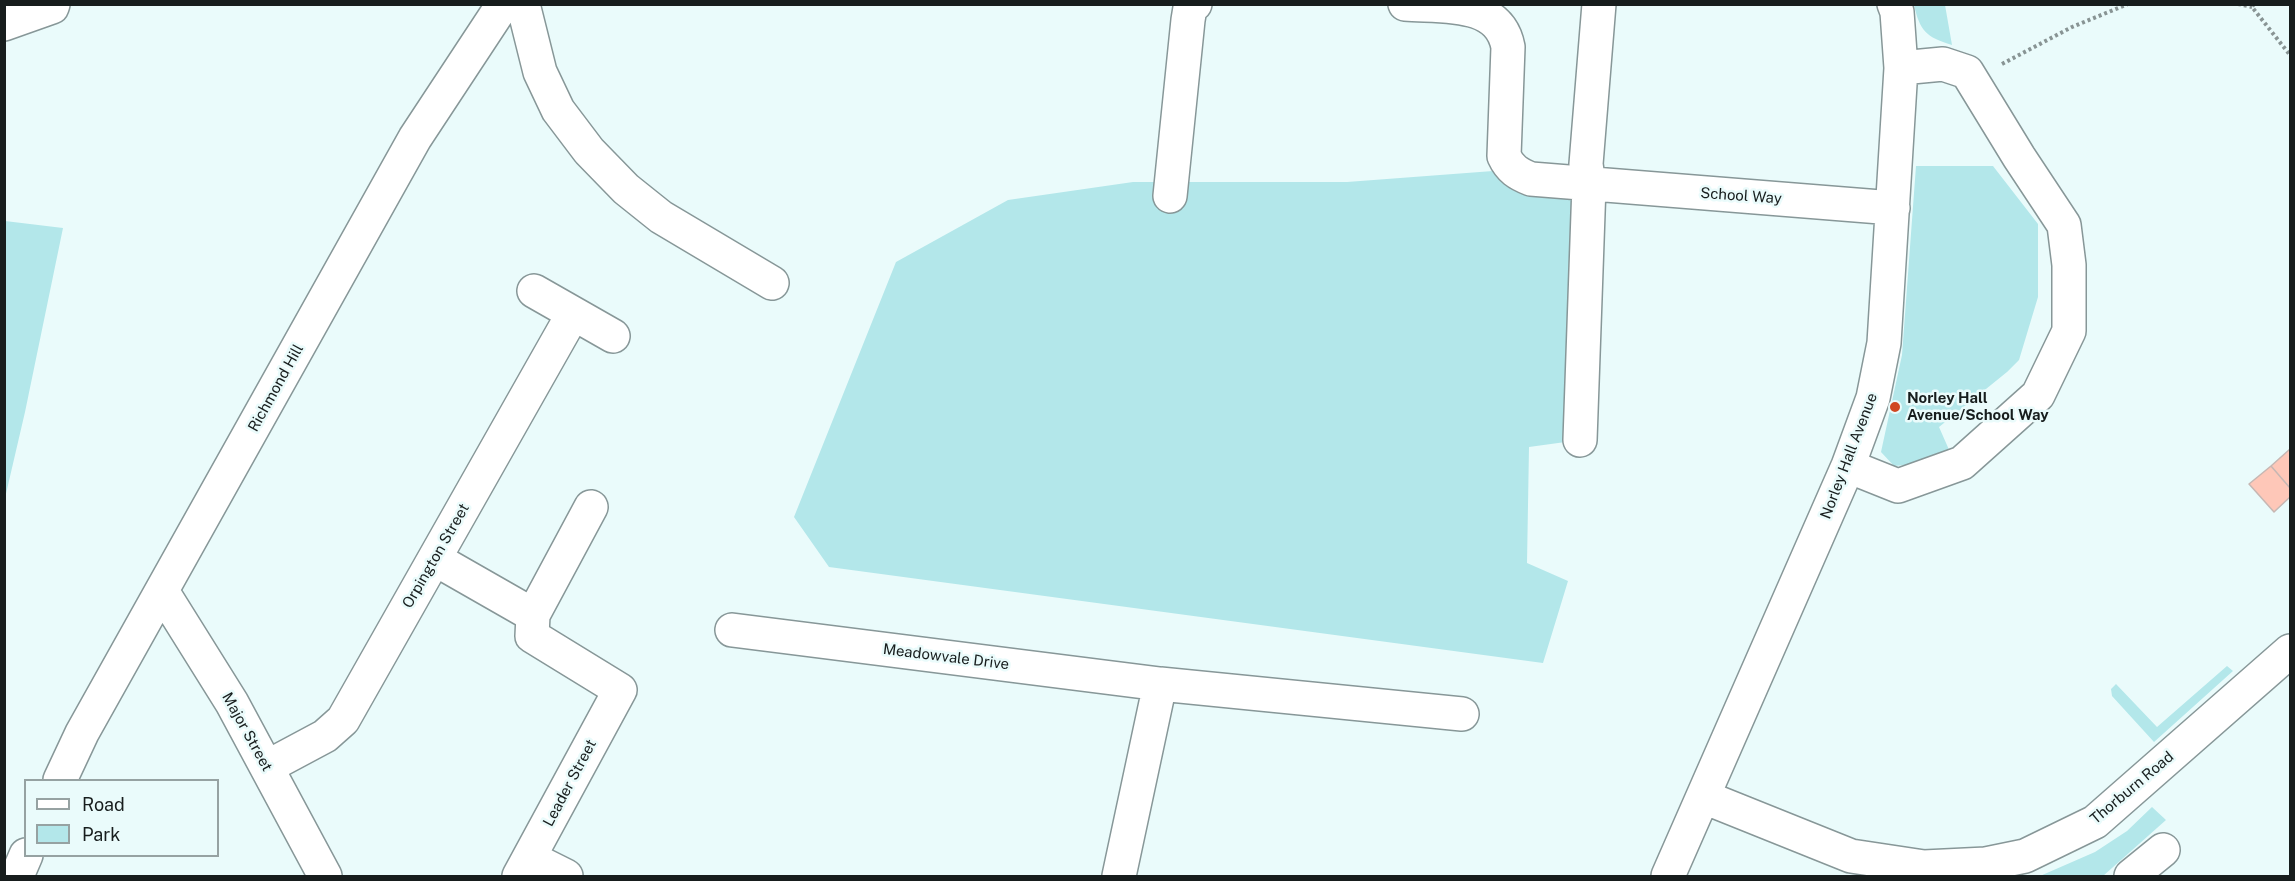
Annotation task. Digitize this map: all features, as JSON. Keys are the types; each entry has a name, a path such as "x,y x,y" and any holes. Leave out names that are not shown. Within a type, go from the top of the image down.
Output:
{"street":[{"path":"4,24 52,7 54,4"},
{"name":"Richmond Hill","path":"60,779 82,733 416,138 505,4"},
{"path":"523,4 540,72 558,110 589,151 626,189 661,217 772,283"},
{"path":"1170,195 1188,20 1191,8 1195,4"},
{"name":"School Way","path":"1405,4 1481,11 1500,26 1506,36 1508,47 1504,156 1517,173 1531,179 1893,208"},
{"path":"1580,440 1589,185 1586,164 1599,4"},
{"name":"Norley Hall Avenue","path":"1668,876 1848,466 1873,398 1884,343 1901,68 1897,12 1894,4"},
{"path":"1848,466 1898,486 1962,463 2038,395 2069,331 2069,265 2064,225 1967,72 1949,65 1901,68"},
{"path":"534,291 613,336"},
{"name":"Orpington Street","path":"267,767 325,736 343,720 573,314"},
{"path":"435,559 533,615 591,507"},
{"name":"Major Street","path":"162,591 232,702 325,876"},
{"name":"Leader Street","path":"524,867 620,690 532,636 533,615"},
{"name":"Meadowvale Drive","path":"732,630 1160,684 1462,714"},
{"name":"Thorburn Road","path":"1704,797 1851,855 1924,867 1987,870 2095,822 2290,651"},
{"path":"1119,876 1160,684"},
{"path":"2131,876 2163,850"},
{"path":"17,876 25,857"},
{"path":"524,867 566,876"}],"path":[{"path":"1973,82 2016,55 2072,27 2128,4"},
{"path":"2238,4 2253,6 2290,56"}],"green space":[{"path":"1914,5 1945,5 1952,45 1925,32"},
{"path":"1586,164 1580,440 1529,447 1527,563 1568,581 1543,663 829,567 794,517 896,262 1008,200 1133,182 1347,182"},
{"path":"1916,166 1993,166 2038,224 2038,297 2019,360 1939,427 1950,452 1906,465 1894,466 1881,452 1902,355"},
{"path":"5,221 63,228 5,498"},
{"path":"2227,666 2233,671 2154,742 2112,696 2111,689 2116,684 2157,727"},
{"path":"2152,807 2166,820 2103,876 2040,876 2095,852 2127,831"}],"building":[{"path":"2290,449 2290,488 2271,466"},
{"path":"2271,466 2290,488 2290,497 2274,512 2249,484"}],"place":[{"name":"Norley Hall Avenue/School Way","path":"1895,407"}]}
